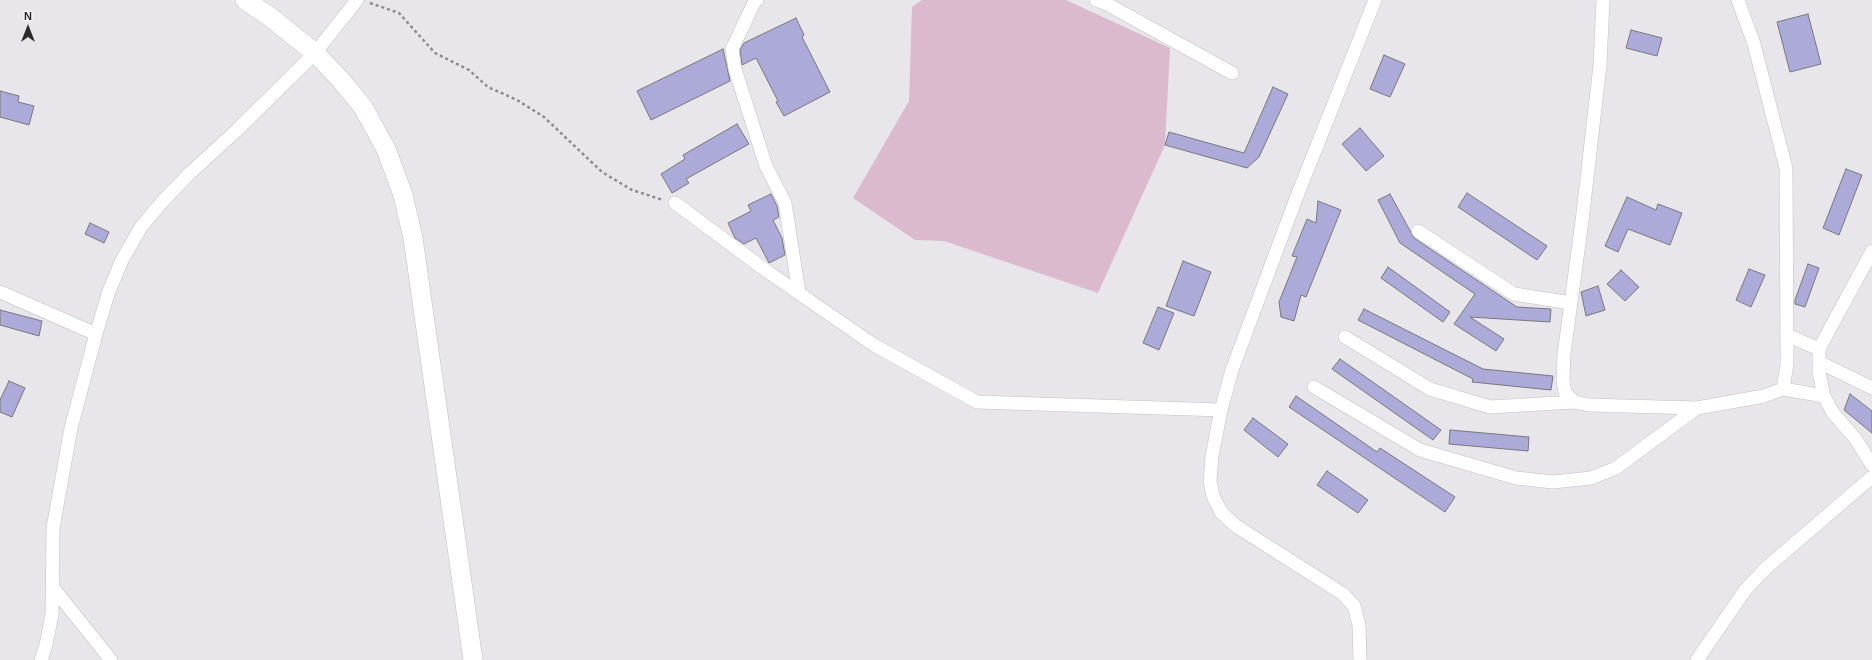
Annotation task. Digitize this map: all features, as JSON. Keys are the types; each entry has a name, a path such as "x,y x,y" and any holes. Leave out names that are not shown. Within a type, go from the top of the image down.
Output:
{"main road":[{"path":"245,0 269,16 315,53 340,79 363,107 386,148 403,195 413,238 473,660"}],"street":[{"path":"41,660 46,645 52,614 54,589 52,546 59,489 71,428 108,294 121,262 141,227 189,174 243,125 315,53 357,0"},
{"path":"757,0 732,49 735,69 766,166 785,203 799,293"},
{"path":"1096,0 1107,4 1232,73"},
{"path":"1360,660 1361,653 1359,626 1354,606 1343,594 1236,526 1221,512 1213,496 1210,481 1212,456 1221,410 1232,370 1291,210 1375,0"},
{"path":"1574,402 1565,392 1563,380 1564,354 1600,65 1603,0"},
{"path":"1738,0 1754,44 1786,168 1787,364 1783,389"},
{"path":"675,203 799,293 874,345 977,402 1221,410"},
{"path":"1418,231 1514,294 1571,303"},
{"path":"1872,251 1868,268 1819,355 1819,372 1824,396 1833,413 1855,438 1872,465"},
{"path":"0,292 96,334"},
{"path":"1787,335 1872,388"},
{"path":"1345,338 1430,389 1490,407 1574,402 1589,405 1697,408 1764,396 1783,389 1824,396"},
{"path":"1314,387 1420,450 1516,478 1553,482 1591,478 1616,468 1697,408"},
{"path":"1697,660 1746,589 1766,568 1872,477"},
{"path":"54,589 111,660"}],"path":[{"path":"363,0 399,14 434,53 469,70 488,87 517,100 544,117 602,172 632,190 675,203"}],"shaded area":[{"path":"922,0 1066,0 1170,48 1165,145 1098,293 944,241 915,240 853,198 909,101 912,7"}],"building":[{"path":"1808,14 1821,64 1790,72 1777,22"},
{"path":"796,18 804,35 802,37 830,92 784,116 756,58 742,65 740,50 744,43"},
{"path":"1631,30 1662,38 1657,56 1626,48"},
{"path":"723,49 730,81 651,120 637,91"},
{"path":"1384,55 1405,64 1390,97 1370,89"},
{"path":"1273,87 1288,94 1259,157 1247,168 1165,145 1169,132 1244,153"},
{"path":"0,91 19,96 18,102 34,106 29,125 0,117"},
{"path":"737,124 749,144 686,179 689,183 672,193 661,174 685,159 683,155"},
{"path":"1360,128 1384,156 1366,171 1342,144"},
{"path":"1846,169 1862,175 1839,235 1823,228"},
{"path":"1467,193 1547,246 1537,260 1458,207"},
{"path":"771,194 777,206 779,217 773,220 782,238 785,255 769,263 756,238 744,244 735,238 728,223 751,211 748,205"},
{"path":"1390,194 1414,238 1517,307 1551,309 1550,322 1470,317 1504,339 1496,351 1454,324 1475,294 1400,243 1378,200"},
{"path":"1627,197 1656,210 1658,204 1682,213 1670,245 1628,229 1618,252 1605,246"},
{"path":"1318,201 1341,210 1306,297 1301,295 1294,321 1281,317 1279,302 1297,257 1292,256 1307,219 1316,223"},
{"path":"90,223 109,232 104,243 85,234"},
{"path":"1183,261 1211,272 1194,316 1166,306"},
{"path":"1808,264 1819,268 1805,307 1795,304 1795,300"},
{"path":"1388,267 1450,312 1443,322 1381,278"},
{"path":"1749,269 1765,275 1751,307 1736,300"},
{"path":"1621,270 1639,287 1625,301 1607,284"},
{"path":"1598,286 1605,310 1586,316 1581,292"},
{"path":"1158,307 1174,313 1159,350 1143,343"},
{"path":"1364,309 1483,369 1553,376 1551,390 1472,382 1473,379 1358,320"},
{"path":"0,310 42,321 39,336 0,325"},
{"path":"1340,359 1441,430 1433,440 1332,369"},
{"path":"9,381 25,388 12,417 0,412 0,400"},
{"path":"1850,394 1872,411 1872,433 1844,410"},
{"path":"1296,396 1377,452 1380,448 1455,497 1445,512 1289,407"},
{"path":"1253,418 1288,444 1278,457 1244,430"},
{"path":"1450,430 1529,437 1528,451 1449,444"},
{"path":"1327,471 1368,500 1358,513 1317,485"}]}
